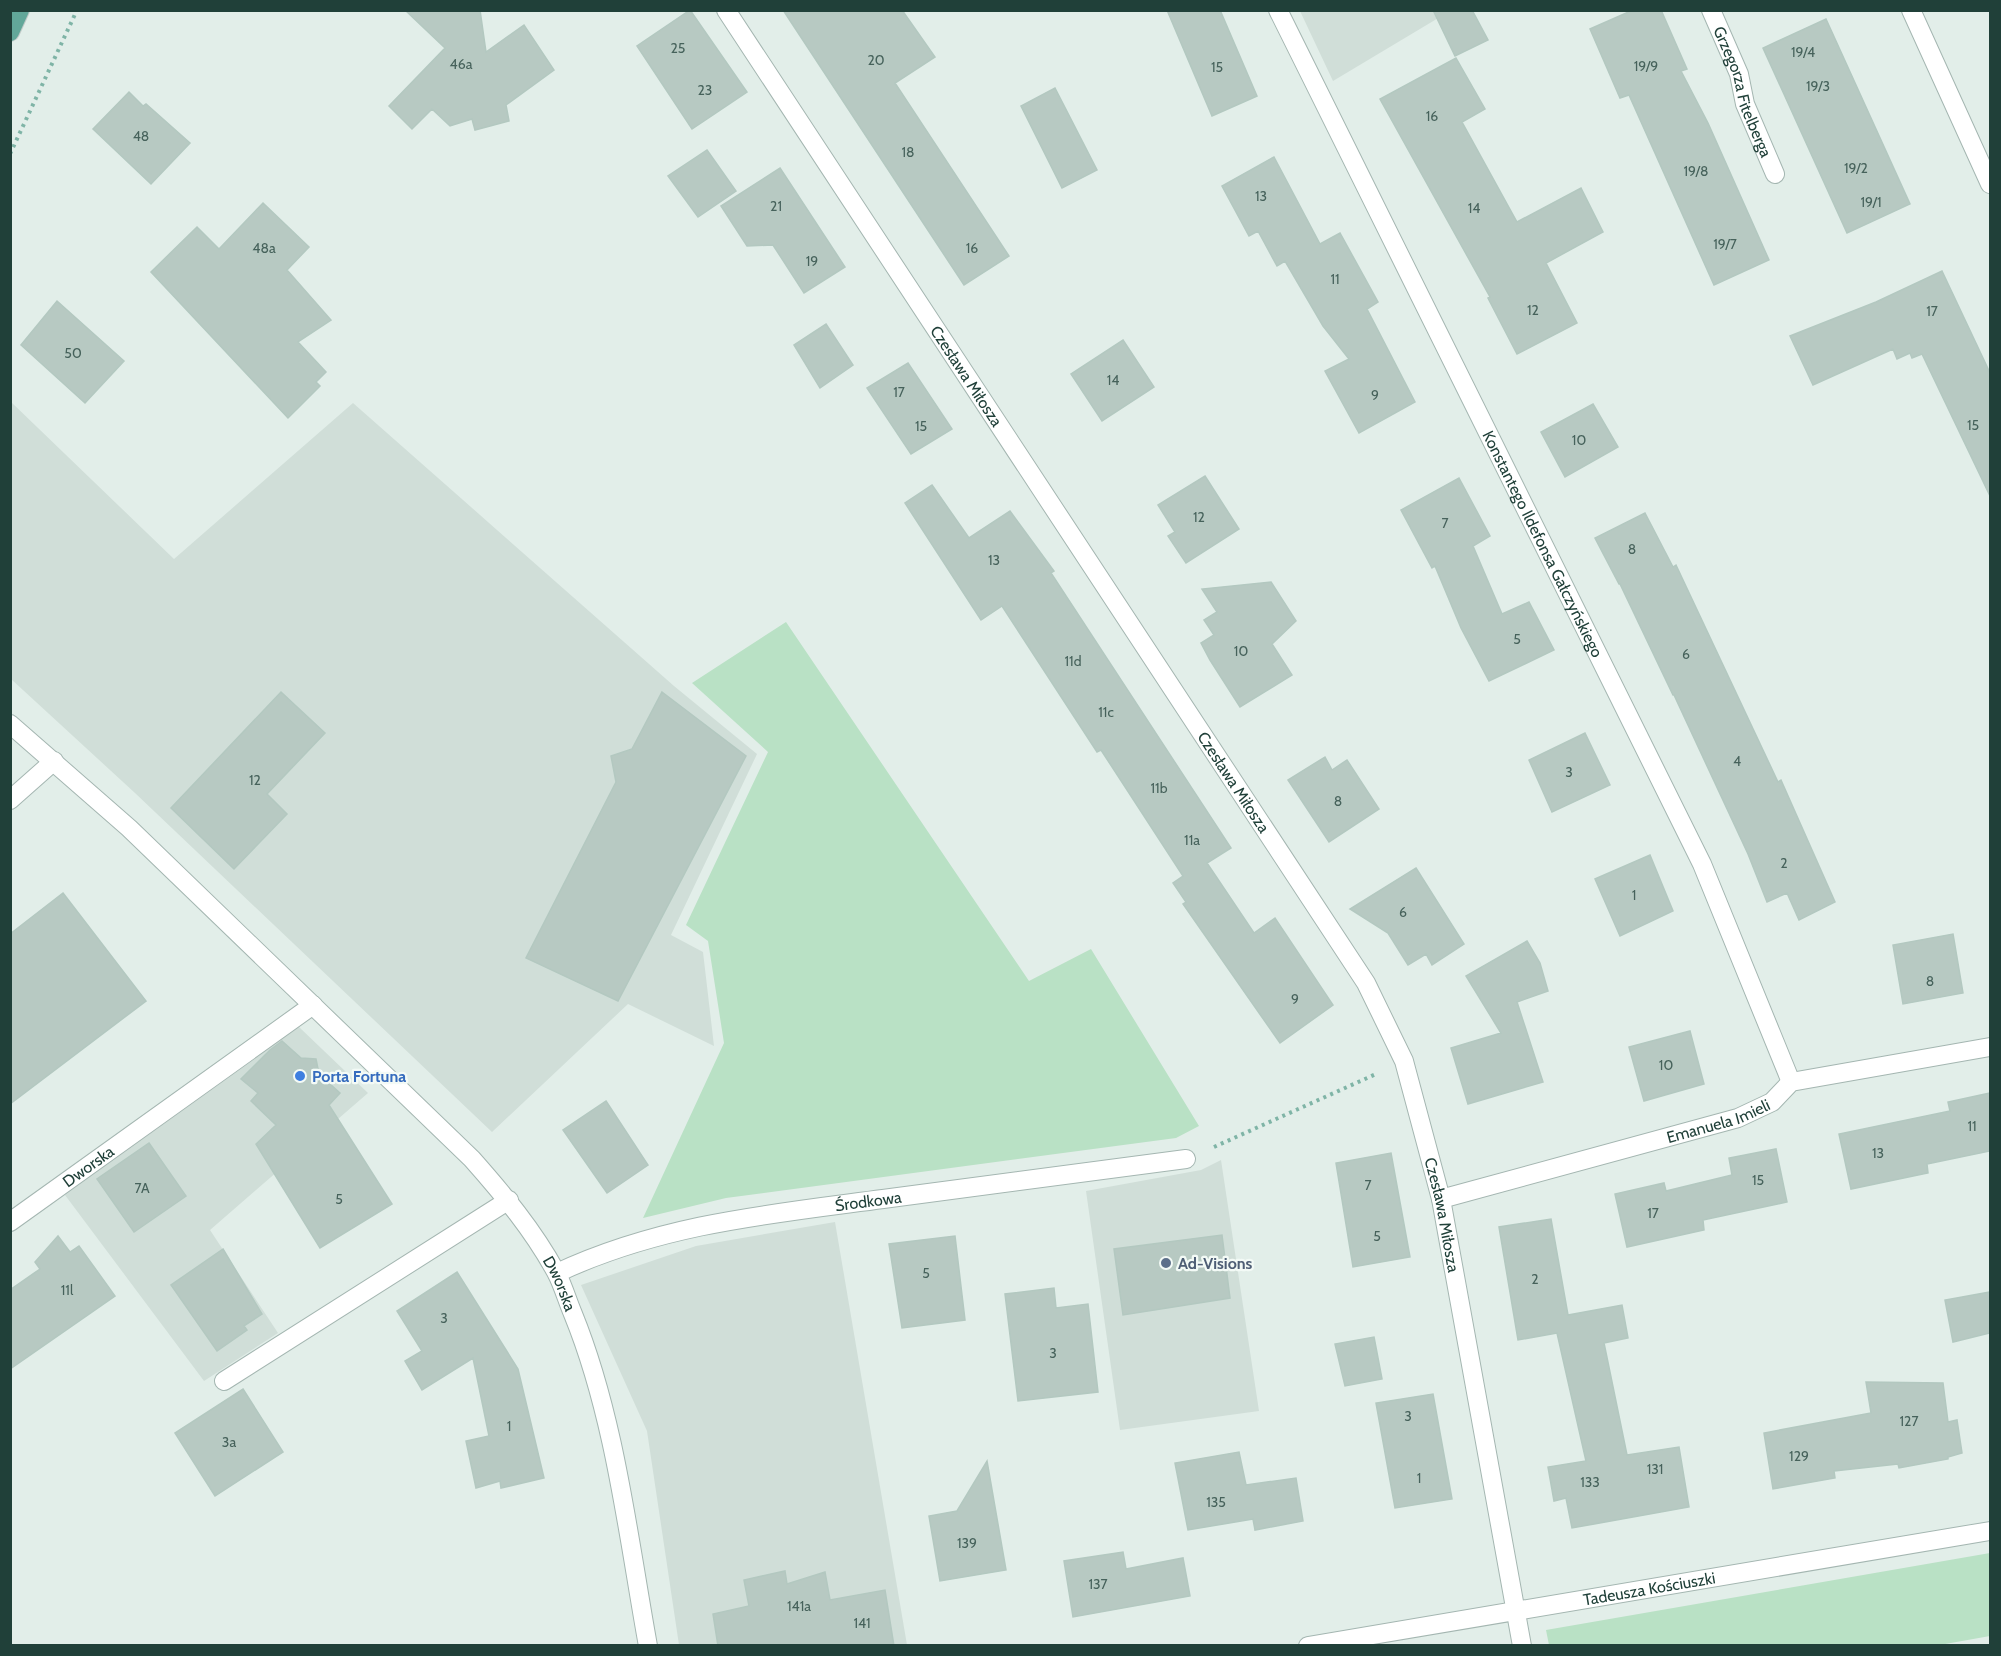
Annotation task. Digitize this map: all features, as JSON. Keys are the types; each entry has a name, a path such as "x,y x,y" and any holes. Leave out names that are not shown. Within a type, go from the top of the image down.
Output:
{"main road":[{"path":"10,32 20,10"}],"street":[{"name":"Czesława Miłosza","path":"726,10 1366,983 1404,1061 1441,1199 1522,1646"},
{"name":"Konstantego Ildefonsa Gałczyńskiego","path":"1278,10 1702,864 1791,1082"},
{"name":"Grzegorza Fitelberga","path":"1711,10 1739,74 1745,104 1775,174"},
{"path":"1911,10 1990,184"},
{"name":"Dworska","path":"10,724 129,828 472,1159 509,1200 556,1273 586,1347 601,1398 648,1646"},
{"path":"10,800 54,762"},
{"name":"Dworska","path":"10,1222 312,1005"},
{"path":"1791,1082 1990,1047"},
{"name":"Emanuela Imieli","path":"1441,1199 1738,1118 1772,1102 1791,1082"},
{"name":"Środkowa","path":"556,1273 595,1255 665,1234 740,1218 1186,1159"},
{"path":"224,1382 509,1200"},
{"name":"Tadeusza Kościuszki","path":"1308,1646 1515,1609 1990,1531"}],"path":[{"path":"10,154 77,10"},
{"path":"1186,1159 1404,1061"}],"shaded area":[{"path":"1300,11 1450,11 1333,81"},
{"path":"10,401 174,559 353,403 674,686 757,754 671,935 703,952 714,1046 628,1004 492,1132 135,793 11,679"},
{"path":"299,1027 368,1093 210,1230 278,1333 204,1381 65,1195"},
{"path":"1221,1160 1259,1411 1120,1430 1086,1191 1201,1170"},
{"path":"835,1222 907,1645 679,1645 647,1431 581,1285 696,1246"}],"green space":[{"path":"786,622 1029,981 1091,949 1199,1126 1176,1138 726,1198 643,1218 724,1043 708,941 686,925 768,752 692,683"},
{"path":"1990,1553 1990,1636 1934,1646 1549,1645 1546,1630"}],"building":[{"path":"405,10 480,10 486,52 524,25 554,70 506,105 509,121 475,130 472,119 450,126 432,109 412,129 389,106 445,48"},
{"path":"690,10 747,92 692,129 637,46"},
{"path":"783,10 902,10 935,57 895,83 1009,256 964,285"},
{"path":"1167,10 1220,10 1257,96 1212,116"},
{"path":"1433,10 1472,10 1488,40 1455,56"},
{"path":"1633,10 1661,10 1687,69 1681,71 1708,123 1769,260 1714,285 1629,95 1620,98 1590,29"},
{"path":"1826,19 1910,204 1847,233 1763,48"},
{"path":"1456,58 1485,109 1462,122 1517,222 1581,188 1603,232 1546,263 1577,323 1517,354 1488,298 1490,297 1380,99"},
{"path":"1055,88 1097,170 1062,188 1021,106"},
{"path":"129,92 190,143 151,184 93,129"},
{"path":"707,150 736,191 698,217 668,176"},
{"path":"1274,157 1320,244 1340,233 1378,302 1367,309 1415,402 1359,433 1325,371 1349,359 1323,326 1285,261 1277,266 1258,231 1249,236 1222,186"},
{"path":"780,168 845,267 804,293 773,245 747,246 721,206"},
{"path":"263,203 309,247 287,270 331,320 298,342 326,372 316,382 320,386 288,418 151,272 197,227 219,249"},
{"path":"1942,271 1990,373 1990,496 1922,354 1912,358 1910,353 1897,359 1893,349 1813,385 1790,336 1876,302"},
{"path":"57,301 124,361 85,403 21,345"},
{"path":"826,324 853,365 820,388 794,345"},
{"path":"1123,340 1154,387 1102,421 1071,374"},
{"path":"908,363 952,429 911,454 867,388"},
{"path":"1593,404 1618,447 1565,477 1541,432"},
{"path":"1205,476 1239,529 1186,563 1168,536 1175,532 1158,505"},
{"path":"1459,478 1490,536 1473,546 1502,614 1529,602 1554,650 1489,681 1461,628 1435,566 1432,568 1401,510"},
{"path":"932,485 969,538 1010,511 1054,571 1051,573 1231,848 1207,863 1254,933 1275,918 1333,1005 1280,1043 1183,904 1186,902 1173,883 1183,876 1101,750 1097,752 1002,606 981,620 905,503"},
{"path":"1645,513 1673,567 1676,565 1778,782 1781,780 1835,902 1799,920 1787,893 1767,902 1748,854 1674,695 1595,538"},
{"path":"1271,582 1296,621 1272,644 1292,675 1240,707 1201,643 1214,635 1204,620 1217,612 1202,589"},
{"path":"281,692 325,733 267,794 287,814 234,869 171,808"},
{"path":"662,692 746,756 618,1001 526,958 616,782 611,756 632,749"},
{"path":"1585,733 1610,785 1552,812 1529,760"},
{"path":"1325,757 1332,770 1347,760 1379,809 1329,842 1288,780"},
{"path":"1650,855 1673,911 1620,936 1595,879"},
{"path":"1416,868 1464,944 1432,965 1426,954 1408,965 1388,933 1350,909"},
{"path":"63,893 146,1001 10,1104 10,934"},
{"path":"1953,934 1963,993 1903,1004 1893,945"},
{"path":"1527,941 1540,963 1548,991 1517,1002 1543,1082 1468,1104 1451,1048 1501,1033 1466,976"},
{"path":"1690,1031 1704,1084 1644,1101 1629,1047"},
{"path":"282,1041 301,1058 316,1059 319,1074 340,1093 329,1105 392,1204 320,1248 256,1144 276,1125 251,1101 258,1093 241,1079"},
{"path":"1990,1093 1990,1151 1927,1164 1928,1173 1851,1189 1839,1134 1950,1111 1948,1102"},
{"path":"606,1101 648,1165 607,1193 563,1130"},
{"path":"149,1143 186,1196 134,1232 97,1179"},
{"path":"1776,1149 1787,1202 1703,1220 1704,1230 1627,1247 1615,1194 1664,1183 1666,1191 1732,1175 1729,1158"},
{"path":"1391,1153 1410,1257 1353,1267 1336,1163"},
{"path":"1551,1219 1568,1315 1622,1305 1628,1338 1604,1343 1627,1455 1679,1447 1689,1507 1572,1528 1566,1498 1554,1501 1548,1467 1586,1461 1557,1333 1518,1340 1499,1227"},
{"path":"1222,1235 1230,1298 1123,1315 1114,1249"},
{"path":"58,1236 70,1252 79,1246 115,1296 10,1369 10,1290 40,1269 35,1262"},
{"path":"955,1236 965,1320 902,1328 889,1244"},
{"path":"223,1249 262,1314 244,1326 247,1330 217,1351 171,1285"},
{"path":"457,1272 518,1369 544,1478 501,1488 500,1481 476,1488 466,1441 489,1436 473,1358 422,1390 405,1361 422,1351 397,1311"},
{"path":"1054,1288 1056,1308 1088,1304 1098,1392 1018,1401 1005,1294"},
{"path":"1990,1292 1990,1333 1953,1342 1945,1300"},
{"path":"1374,1337 1382,1379 1345,1386 1335,1344"},
{"path":"1866,1382 1943,1383 1948,1422 1957,1420 1962,1453 1948,1457 1948,1459 1899,1468 1898,1464 1834,1471 1835,1478 1773,1489 1764,1433 1871,1413"},
{"path":"243,1389 283,1452 215,1496 175,1433"},
{"path":"1433,1394 1452,1499 1395,1508 1376,1403"},
{"path":"1239,1452 1246,1485 1296,1478 1303,1521 1255,1530 1253,1519 1188,1530 1175,1463"},
{"path":"987,1461 1006,1570 940,1581 929,1516 957,1511"},
{"path":"1123,1552 1126,1569 1183,1558 1190,1596 1073,1617 1064,1561"},
{"path":"785,1571 787,1584 825,1572 830,1600 885,1590 894,1646 718,1646 713,1614 749,1606 744,1580"}],"place":[{"name":"Porta Fortuna","path":"300,1076"},
{"name":"Ad-Visions","path":"1166,1263"}]}
